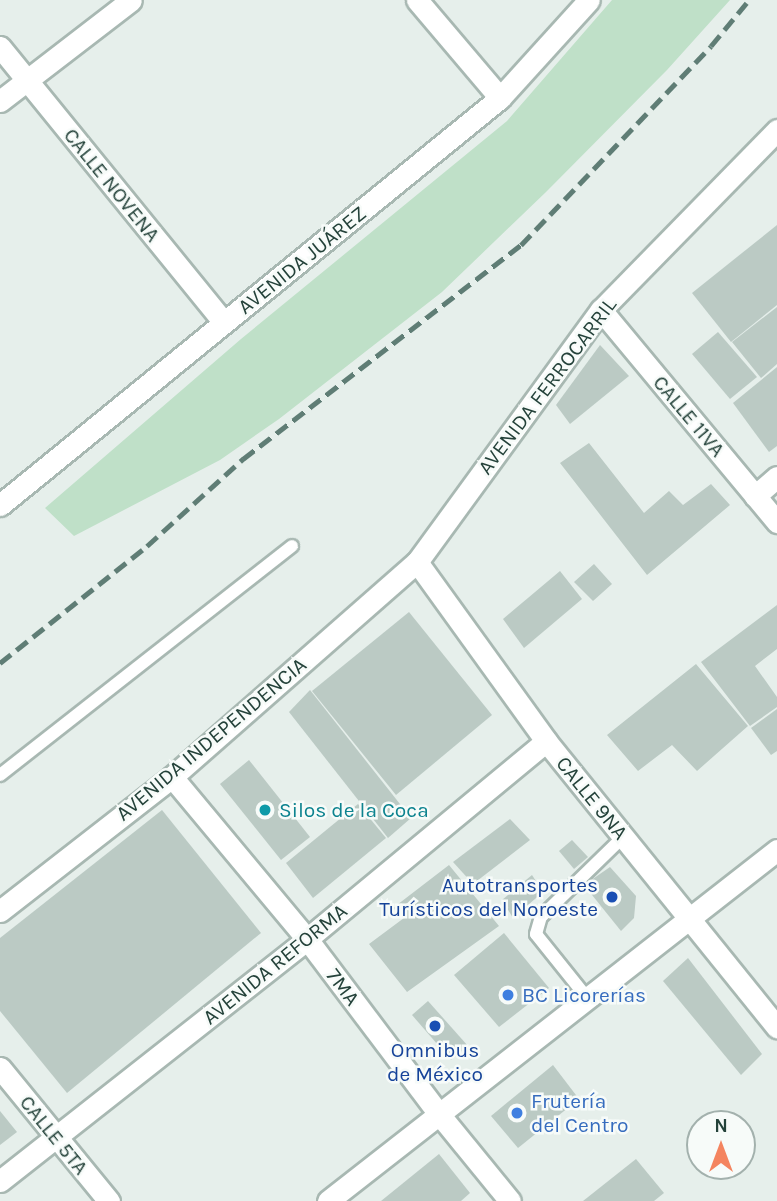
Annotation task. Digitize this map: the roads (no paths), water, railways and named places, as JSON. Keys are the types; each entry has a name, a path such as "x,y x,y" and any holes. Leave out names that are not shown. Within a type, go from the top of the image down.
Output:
{"street":[{"path":"0,101 131,0"},
{"path":"417,0 500,98"},
{"name":"AVENIDA JUÁREZ","path":"1,501 500,98 589,0"},
{"name":"CALLE NOVENA","path":"0,47 224,323"},
{"name":"AVENIDA FERROCARRIL","path":"417,562 601,310 777,130"},
{"name":"CALLE 11VA","path":"601,310 777,522"},
{"path":"755,496 777,477"},
{"name":"CALLE 9NA","path":"417,562 545,741 777,1027"},
{"name":"AVENIDA INDEPENDENCIA","path":"0,911 172,777 417,562"},
{"name":"AVENIDA REFORMA","path":"0,1181 307,939 545,741"},
{"name":"7MA","path":"172,777 307,939 439,1114 510,1201"},
{"path":"328,1201 777,850"},
{"name":"CALLE 5TA","path":"0,1068 109,1201"}],"lane":[{"path":"0,775 292,546"},
{"path":"587,999 536,934 541,917 623,837"}],"railway":[{"path":"0,663 147,546 243,459 521,245 711,46 749,0"}],"place":[{"name":"Silos de la Coca","path":"265,810"},
{"name":"Autotransportes Turísticos del Noroeste","path":"612,897"},
{"name":"BC Licorerías","path":"508,995"},
{"name":"Omnibus de México","path":"435,1026"},
{"name":"Frutería del Centro","path":"517,1113"}]}
